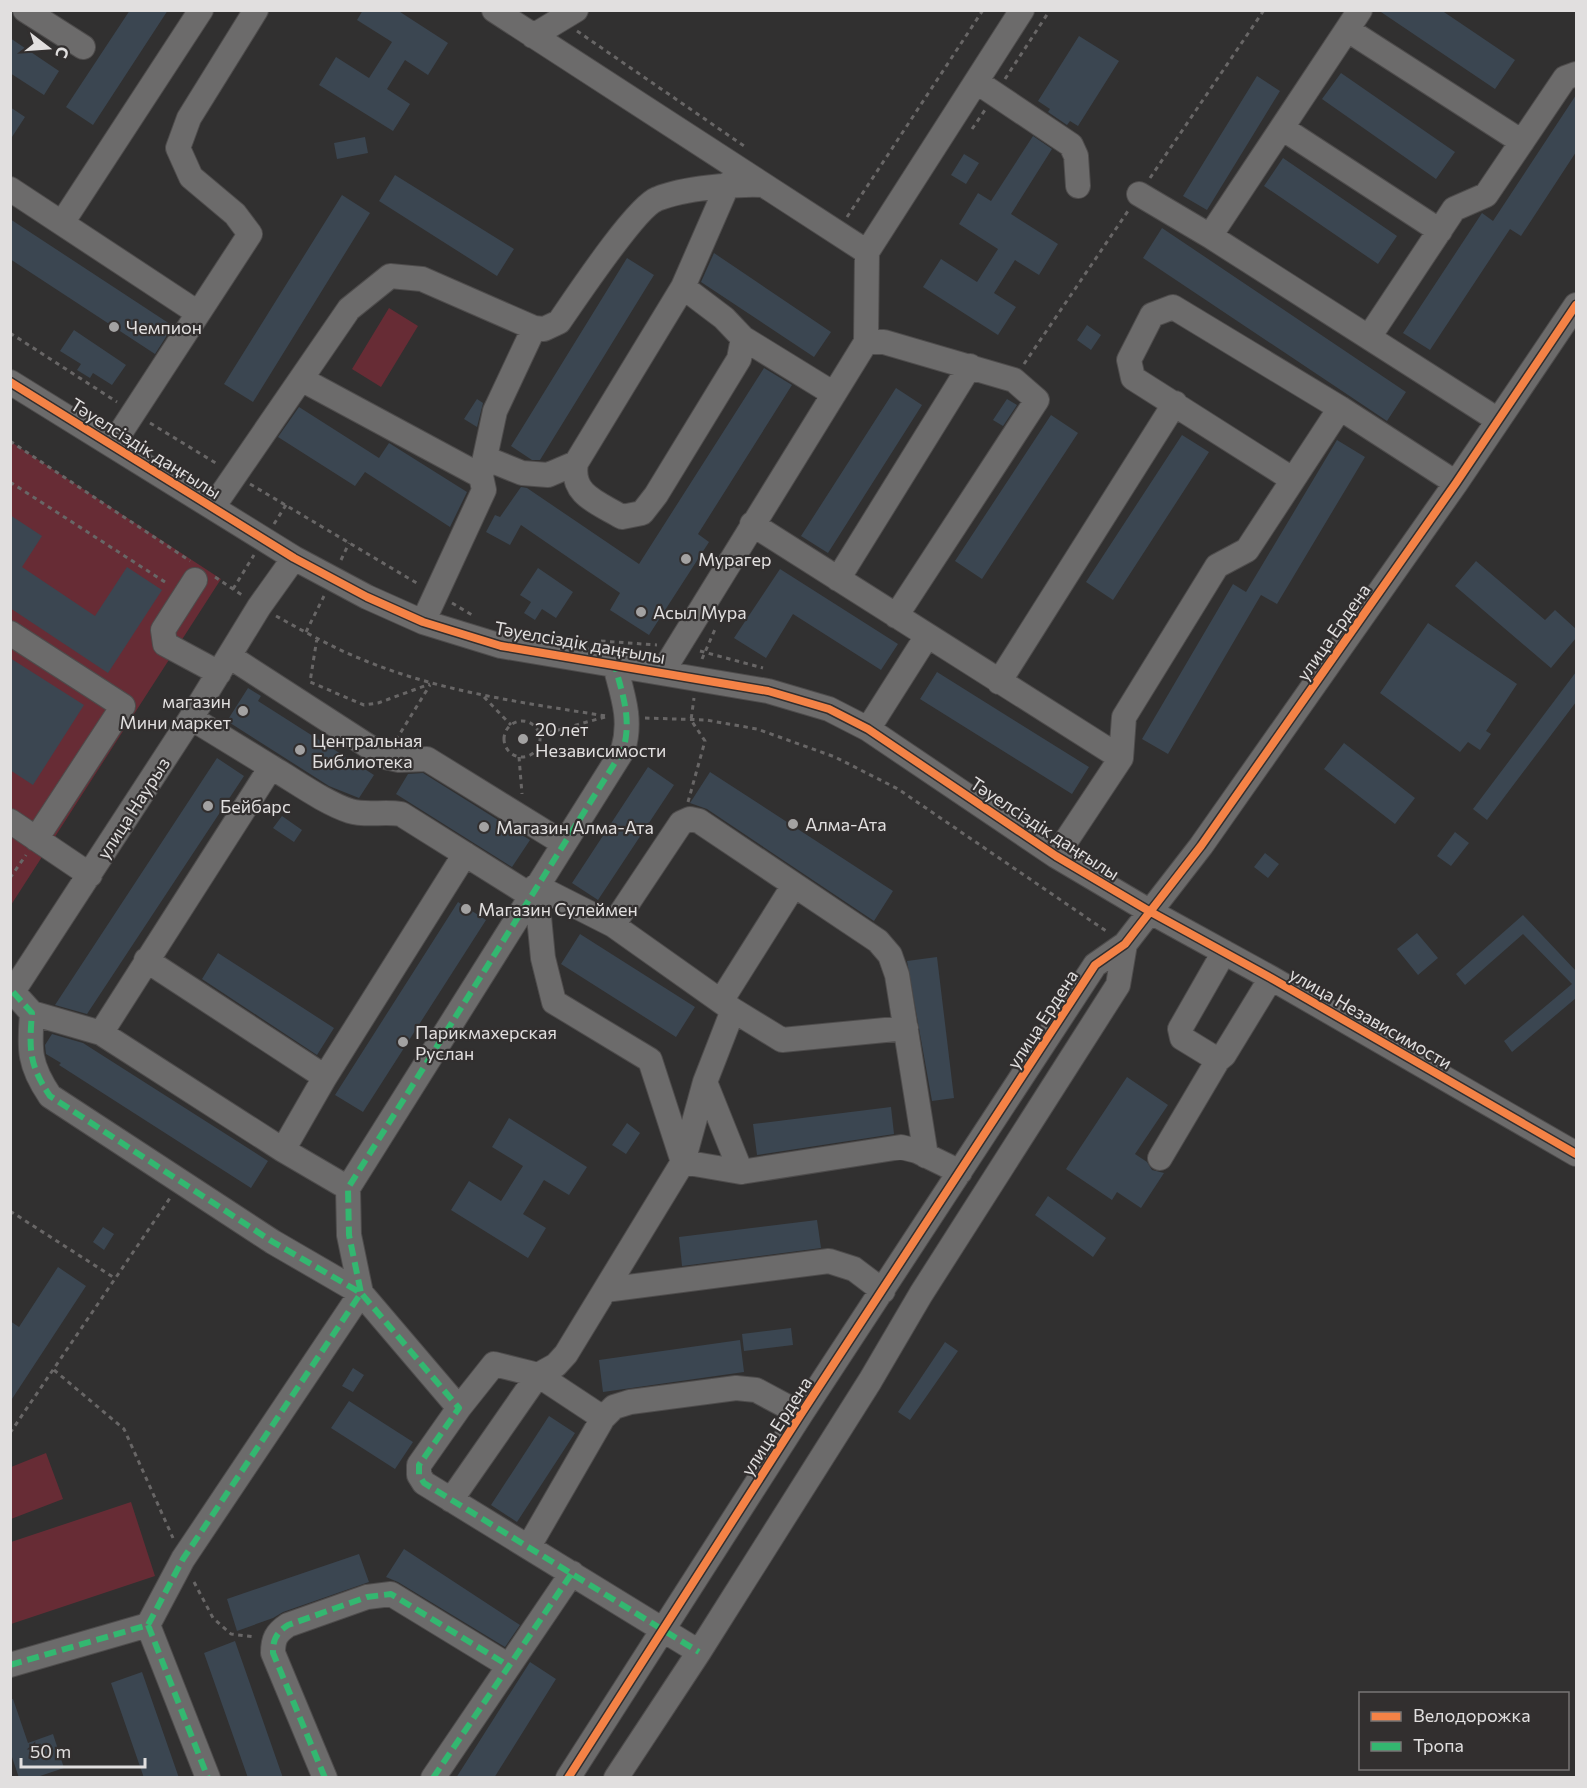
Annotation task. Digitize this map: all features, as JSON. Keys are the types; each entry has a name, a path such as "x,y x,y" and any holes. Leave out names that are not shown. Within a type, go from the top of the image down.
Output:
{"street":[{"path":"25,10 83,47"},
{"path":"62,223 201,10"},
{"path":"113,444 250,234 235,214 191,177 178,148 189,118 256,10"},
{"path":"494,10 763,184 841,220 867,252"},
{"path":"663,671 866,342 867,252 1022,10"},
{"path":"533,36 569,15"},
{"path":"1210,236 1354,20 1522,142"},
{"path":"1369,337 1454,209 1486,195 1565,78 1576,74"},
{"path":"977,82 1071,145 1076,156 1078,186"},
{"path":"1282,128 1440,231"},
{"path":"213,507 349,309 390,276 422,279 534,328 544,329 558,322 631,223 655,199 728,184 763,184"},
{"path":"728,184 682,287 576,463 573,477 580,492 622,517 642,513 656,495 739,359 743,338"},
{"path":"10,189 198,313"},
{"path":"1139,194 1210,236 1498,420"},
{"path":"682,287 724,318 743,338 834,394"},
{"path":"1293,479 1133,378 1129,360 1152,315 1173,307 1340,408 1456,483"},
{"name":"улица Ердена","path":"568,1778 801,1414 1095,965 1125,944 1201,846 1574,313"},
{"path":"423,622 484,490 483,467 495,411 534,328"},
{"path":"866,342 884,342 1014,380 1037,400 896,616"},
{"path":"838,579 970,366"},
{"path":"301,379 483,467 548,475 576,463"},
{"name":"Тәуелсіздік даңғылы","path":"10,381 294,558 367,597 423,622 501,646 615,666 663,671 768,691 829,709 868,729 1056,856 1149,911"},
{"path":"999,682 1175,403"},
{"path":"1056,856 1120,758 1124,717 1216,566 1247,550 1340,408"},
{"path":"752,524 1120,758"},
{"name":"улица Наурыз","path":"12,994 191,718 259,607 294,558"},
{"path":"197,579 163,630 165,644 224,665 391,760 427,759 563,843"},
{"path":"10,633 123,706 36,839"},
{"path":"868,729 927,636"},
{"path":"10,1665 148,1625 183,1559 361,1293 349,1235 348,1188 623,750 628,734 628,717 615,666"},
{"path":"191,718 348,811 363,814 385,811 401,814 465,854 533,891 614,924 727,1005 782,1040 906,1028"},
{"path":"101,1033 271,767"},
{"path":"614,924 681,824 690,819 699,821 878,941 890,955 897,975 926,1156"},
{"path":"10,821 90,874"},
{"path":"283,1150 325,1077 465,854"},
{"path":"451,1500 538,1375 556,1365 566,1354 683,1162 727,1005 794,885"},
{"path":"533,891 543,958 554,1002 650,1060 683,1162"},
{"name":"улица Независимости","path":"1149,911 1271,978 1576,1154"},
{"name":"улица Ердена","path":"616,1778 699,1652 870,1382 921,1294 1118,985 1125,944"},
{"path":"1218,1060 1182,1038 1180,1029 1224,952"},
{"path":"146,960 325,1077"},
{"path":"1160,1158 1218,1060 1224,1055 1271,978"},
{"path":"12,994 32,1013 101,1033 283,1150 348,1188"},
{"path":"32,1013 29,1051 35,1074 50,1096 273,1242 361,1293 459,1408"},
{"path":"705,1082 741,1172"},
{"path":"683,1162 741,1172 901,1147 960,1172"},
{"path":"605,1290 830,1261 854,1269 883,1291"},
{"path":"603,1418 538,1375 494,1364 459,1408 420,1465 419,1475 424,1483 699,1652"},
{"path":"529,1546 603,1418 614,1407 630,1402 736,1388 756,1390 801,1414"},
{"path":"433,1778 572,1573"},
{"path":"325,1778 273,1653 273,1640 278,1631 288,1625 367,1597 391,1594 509,1666"},
{"path":"148,1625 208,1778"}],"path":[{"path":"841,220 982,10"},
{"path":"569,15 749,149"},
{"path":"10,333 133,413 235,475 435,595 479,618"},
{"path":"10,441 197,579"},
{"path":"10,482 197,579 259,607 365,661 431,683 483,696 608,716 540,735"},
{"path":"317,638 310,682 364,705 378,703 431,683"},
{"path":"593,641 677,647 768,670"},
{"path":"385,757 431,683"},
{"path":"483,696 512,725"},
{"path":"628,717 691,720 757,729 835,757 898,789 1125,944"},
{"path":"681,824 705,741 691,720"},
{"path":"519,721 528,722 536,727 540,735 536,751 519,757 512,753 504,739 512,725 519,721"},
{"path":"519,757 525,819"},
{"path":"10,878 36,839"},
{"path":"10,1433 181,1182"},
{"path":"10,1211 116,1279"},
{"path":"54,1370 124,1429 183,1559 213,1618 231,1634 273,1640"}],"shaded area":[{"path":"389,308 418,326 381,387 352,369"},
{"path":"11,442 221,579 11,905"},
{"path":"46,1453 63,1499 11,1519 11,1467"},
{"path":"131,1502 155,1576 11,1624 11,1542"}],"building":[{"path":"130,10 168,10 93,125 66,107"},
{"path":"363,10 397,10 448,43 428,75 405,60 387,89 410,104 393,131 319,85 336,57 369,78 392,42 357,20"},
{"path":"1378,10 1441,10 1515,60 1495,89"},
{"path":"1079,36 1119,61 1078,126 1070,121 1067,125 1048,112 1050,109 1038,101"},
{"path":"10,38 59,71 44,95 10,73"},
{"path":"1341,73 1455,152 1436,179 1322,99"},
{"path":"1257,76 1280,91 1207,210 1183,196"},
{"path":"1576,95 1576,152 1521,236 1510,229 1430,350 1403,333 1482,213 1493,221"},
{"path":"10,107 25,117 10,140"},
{"path":"1033,136 1052,149 1011,214 1058,244 1039,275 1015,260 994,293 1016,307 998,335 923,287 941,259 977,282 998,249 959,224 978,193 991,201"},
{"path":"365,137 368,153 337,159 334,143"},
{"path":"964,154 979,163 966,184 951,175"},
{"path":"1283,158 1397,236 1378,264 1264,186"},
{"path":"395,175 514,249 497,276 379,201"},
{"path":"342,195 370,213 253,402 224,384"},
{"path":"10,219 173,326 155,354 10,259"},
{"path":"1162,228 1406,392 1387,421 1143,258"},
{"path":"714,253 831,332 814,357 701,282"},
{"path":"627,258 654,275 540,460 532,460 511,446"},
{"path":"1087,325 1101,335 1091,350 1077,340"},
{"path":"74,330 126,365 112,385 93,373 90,378 77,370 81,364 60,351"},
{"path":"764,368 792,385 698,534 709,542 649,635 610,610 620,593 521,525 510,545 486,532 495,515 500,517 521,487 527,488 639,564"},
{"path":"896,388 922,405 828,553 801,536"},
{"path":"477,399 483,403 477,427 464,419"},
{"path":"1007,399 1017,405 1003,426 993,420"},
{"path":"299,407 379,458 389,443 467,492 450,527 365,472 355,486 278,437"},
{"path":"1051,415 1078,433 982,579 955,561"},
{"path":"1182,435 1209,452 1113,600 1086,582"},
{"path":"1337,440 1365,457 1277,604 1261,595 1168,754 1142,739 1233,584 1246,592"},
{"path":"10,515 42,536 22,567 95,616 127,567 162,590 108,673 10,608"},
{"path":"1476,561 1545,620 1555,610 1576,629 1576,638 1551,668 1455,586"},
{"path":"538,568 573,592 556,618 542,609 535,620 524,613 531,602 520,595"},
{"path":"780,569 898,644 881,670 793,614 766,658 734,638"},
{"path":"1428,623 1517,684 1486,731 1491,734 1480,750 1468,742 1460,752 1380,693"},
{"path":"10,658 84,705 33,785 10,770"},
{"path":"937,672 1089,767 1072,794 920,699"},
{"path":"1576,672 1576,702 1487,820 1473,809"},
{"path":"248,688 261,696 258,701 374,775 359,798 329,786 227,721"},
{"path":"1344,743 1415,798 1395,824 1324,769"},
{"path":"217,758 244,776 87,1014 55,1005"},
{"path":"648,767 674,785 598,900 572,883"},
{"path":"710,772 893,891 874,921 707,809 690,803"},
{"path":"423,773 530,840 512,867 396,794 408,774"},
{"path":"282,816 302,830 294,842 273,828"},
{"path":"1455,832 1469,843 1451,866 1437,856"},
{"path":"1265,853 1279,864 1268,878 1254,867"},
{"path":"458,902 486,920 363,1112 335,1095"},
{"path":"1523,915 1576,971 1576,998 1512,1052 1504,1041 1572,984 1523,934 1465,985 1456,974"},
{"path":"1417,933 1438,958 1418,975 1397,949"},
{"path":"580,934 695,1007 676,1037 561,964"},
{"path":"218,953 334,1028 317,1055 202,979"},
{"path":"937,957 954,1098 932,1101 907,961"},
{"path":"52,1034 83,1043 268,1161 251,1188 59,1065 61,1063 46,1054 45,1045"},
{"path":"1127,1077 1168,1105 1135,1154 1147,1162 1152,1170 1164,1173 1141,1208 1117,1192 1112,1200 1066,1169"},
{"path":"891,1107 894,1134 757,1155 753,1124"},
{"path":"509,1118 587,1167 569,1195 544,1180 523,1214 546,1228 528,1258 451,1210 469,1181 501,1201 523,1166 492,1147"},
{"path":"627,1123 640,1133 626,1154 612,1145"},
{"path":"1048,1196 1106,1238 1093,1257 1035,1215"},
{"path":"817,1220 821,1248 682,1266 679,1237"},
{"path":"103,1227 114,1234 104,1250 93,1242"},
{"path":"58,1267 86,1286 10,1402 10,1321 19,1327"},
{"path":"791,1328 793,1345 744,1351 742,1334"},
{"path":"740,1340 744,1372 603,1392 599,1360"},
{"path":"945,1342 958,1351 910,1420 898,1412"},
{"path":"353,1368 364,1375 353,1392 342,1386"},
{"path":"349,1401 413,1442 395,1469 331,1428"},
{"path":"549,1416 575,1433 517,1522 491,1505"},
{"path":"404,1549 520,1625 505,1647 386,1577"},
{"path":"359,1554 369,1582 283,1612 237,1631 227,1599"},
{"path":"235,1641 283,1778 248,1778 204,1653"},
{"path":"530,1662 556,1679 494,1778 456,1778"},
{"path":"142,1672 179,1778 144,1778 111,1683"},
{"path":"10,1699 13,1699 28,1743 53,1734 64,1768 34,1778 19,1778 10,1751"}],"marked path":[{"path":"10,1665 148,1625 183,1559 361,1293 349,1235 348,1188 623,750 627,718 615,666"},
{"path":"13,992 32,1013 32,1057 38,1075 50,1096 273,1242 361,1293 459,1408 419,1465 419,1475 424,1483 699,1652"},
{"path":"433,1778 572,1573"},
{"path":"325,1778 273,1653 276,1637 288,1625 367,1597 391,1594 509,1666"},
{"path":"148,1625 208,1778"}],"cycle path":[{"path":"568,1778 801,1414 1095,965 1125,944 1201,846 1456,483 1576,305"},
{"path":"10,382 294,558 367,597 423,622 501,646 768,691 829,709 868,729 1056,856 1576,1154"}],"place":[{"name":"Чемпион","path":"114,327"},
{"name":"Мурагер","path":"686,559"},
{"name":"Асыл Мура","path":"641,612"},
{"name":"магазин Мини маркет","path":"243,711"},
{"name":"20 лет Независимости","path":"523,739"},
{"name":"Центральная Библиотека","path":"300,750"},
{"name":"Бейбарс","path":"208,806"},
{"name":"Алма-Ата","path":"793,824"},
{"name":"Магазин Алма-Ата","path":"484,827"},
{"name":"Магазин Сулеймен","path":"466,909"},
{"name":"Парикмахерская Руслан","path":"403,1042"}]}
